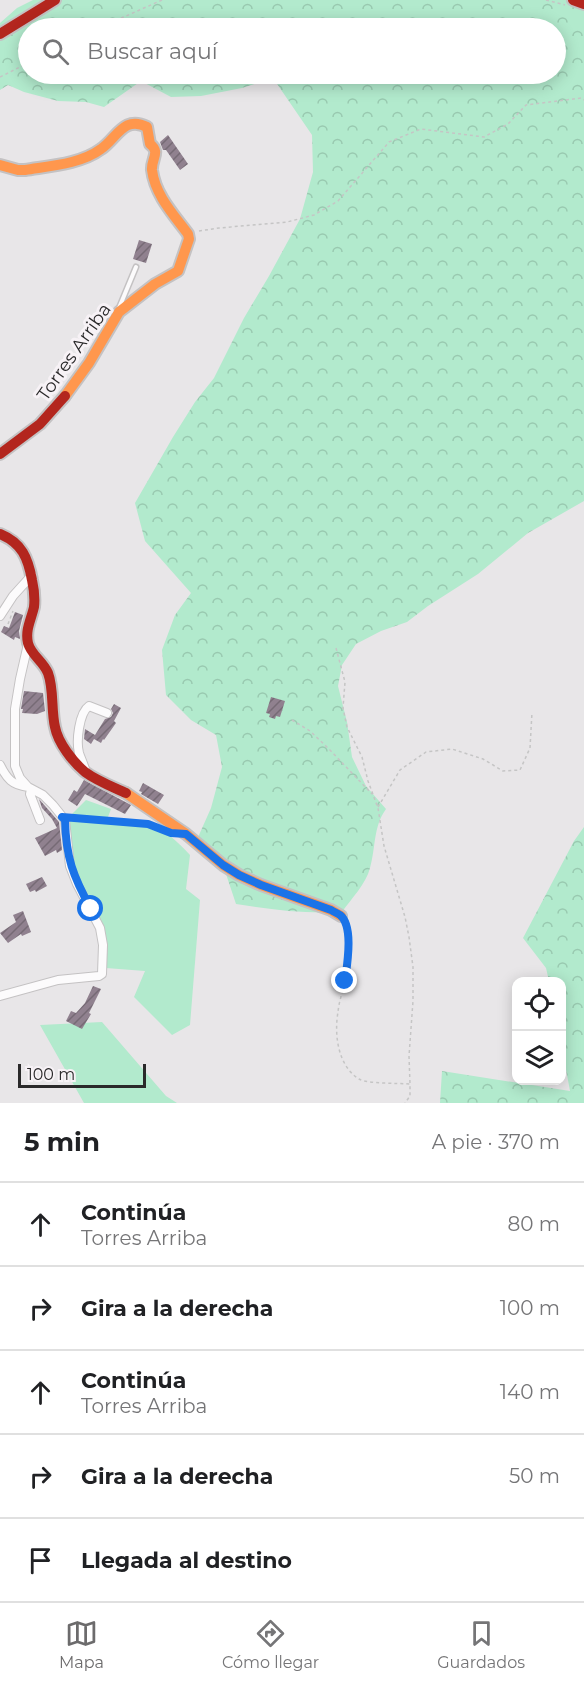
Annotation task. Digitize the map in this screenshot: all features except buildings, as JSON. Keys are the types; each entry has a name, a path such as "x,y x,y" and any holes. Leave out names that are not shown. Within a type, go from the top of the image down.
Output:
{"street":[{"path":"26,18 55,0"},
{"path":"573,0 584,4"},
{"path":"0,34 18,23"},
{"path":"0,165 18,171 84,157 101,150 114,135 126,127 136,122 142,123 147,127 150,144 156,152 152,169 159,192 189,234"},
{"name":"Torres Arriba","path":"0,454 40,424 60,403 89,363 119,312 155,284 178,271 189,234"},
{"path":"0,534 20,548 28,560 32,575 34,606 27,629 28,645 15,709 15,766 20,778 29,788 40,820"},
{"path":"0,616 13,596 32,575"},
{"path":"28,645 35,656 44,663 49,675 55,729 60,741 86,773 149,808 239,875 331,910 341,916"},
{"path":"86,773 78,750 81,716 90,706 107,713"},
{"path":"0,765 15,785 29,788 43,795 65,820 70,866 100,928 104,945 102,974 99,976 58,980 0,996"}],"lane":[{"path":"116,317 136,267"}],"path":[{"path":"122,18 162,0"},
{"path":"0,77 18,68"},
{"path":"189,234 219,228 287,222 314,215 338,201 389,142 421,129 484,137 508,124 526,105 581,98 584,100"},
{"path":"336,648 345,682 343,708 347,727 362,757 378,808 384,846 405,917 413,967 409,1056 410,1096 405,1103"},
{"path":"378,808 400,770 426,752 452,748 483,759 503,771 520,770 530,748 531,712"},
{"path":"292,720 330,748 374,796"},
{"path":"62,817 148,824 165,830"},
{"path":"341,916 348,938 345,981 337,1022 338,1046 343,1060 360,1080 410,1084"}],"green space":[{"path":"33,0 584,0 584,501 528,533 478,574 407,622 381,631 356,644 342,665 338,686 347,722 352,757 366,786 386,809 377,830 368,874 362,886 342,912 289,911 236,904 223,865 198,844 222,767 216,735 191,720 166,695 162,650 175,615 191,593 145,541 135,503 195,402 214,378 244,318 300,219 313,172 312,135 277,84 566,84 566,18 18,18 18,84 137,84 104,107 86,102 58,101 8,85 0,90 0,23 17,8"},
{"path":"147,84 254,84 201,96 171,97"},
{"path":"86,800 111,809 108,817 154,826 171,837 190,855 186,889 200,900 190,1025 172,1035 134,997 145,971 106,968 106,943 72,864 67,826 72,814"},
{"path":"584,827 584,1103 440,1103 442,1071 512,1082 512,1085 532,1085 570,1091 566,1070 566,977 548,977 546,968 523,938 574,841"},
{"path":"102,1022 166,1096 177,1103 84,1103 40,1025"}],"traffic: slow":[{"path":"0,165 25,170 74,161 101,149 121,129 132,124 139,124 147,127 150,144 155,150 152,170 157,188 188,234 189,239 178,271 155,284 119,312 89,363 65,396"},
{"path":"126,793 186,834 223,865 239,875 331,910 341,916"}],"traffic: jam":[{"path":"26,18 55,0"},
{"path":"573,0 584,4"},
{"path":"0,34 18,23"},
{"path":"0,454 40,424 65,396"},
{"path":"0,534 19,547 28,565 33,587 34,607 27,638 32,651 48,673 54,720 59,739 71,758 85,772 126,793"}],"route":[{"path":"91,909 70,866 65,820 62,817 148,824 171,833 186,834 223,865 239,875 331,910 341,916 348,938 345,981"}]}
